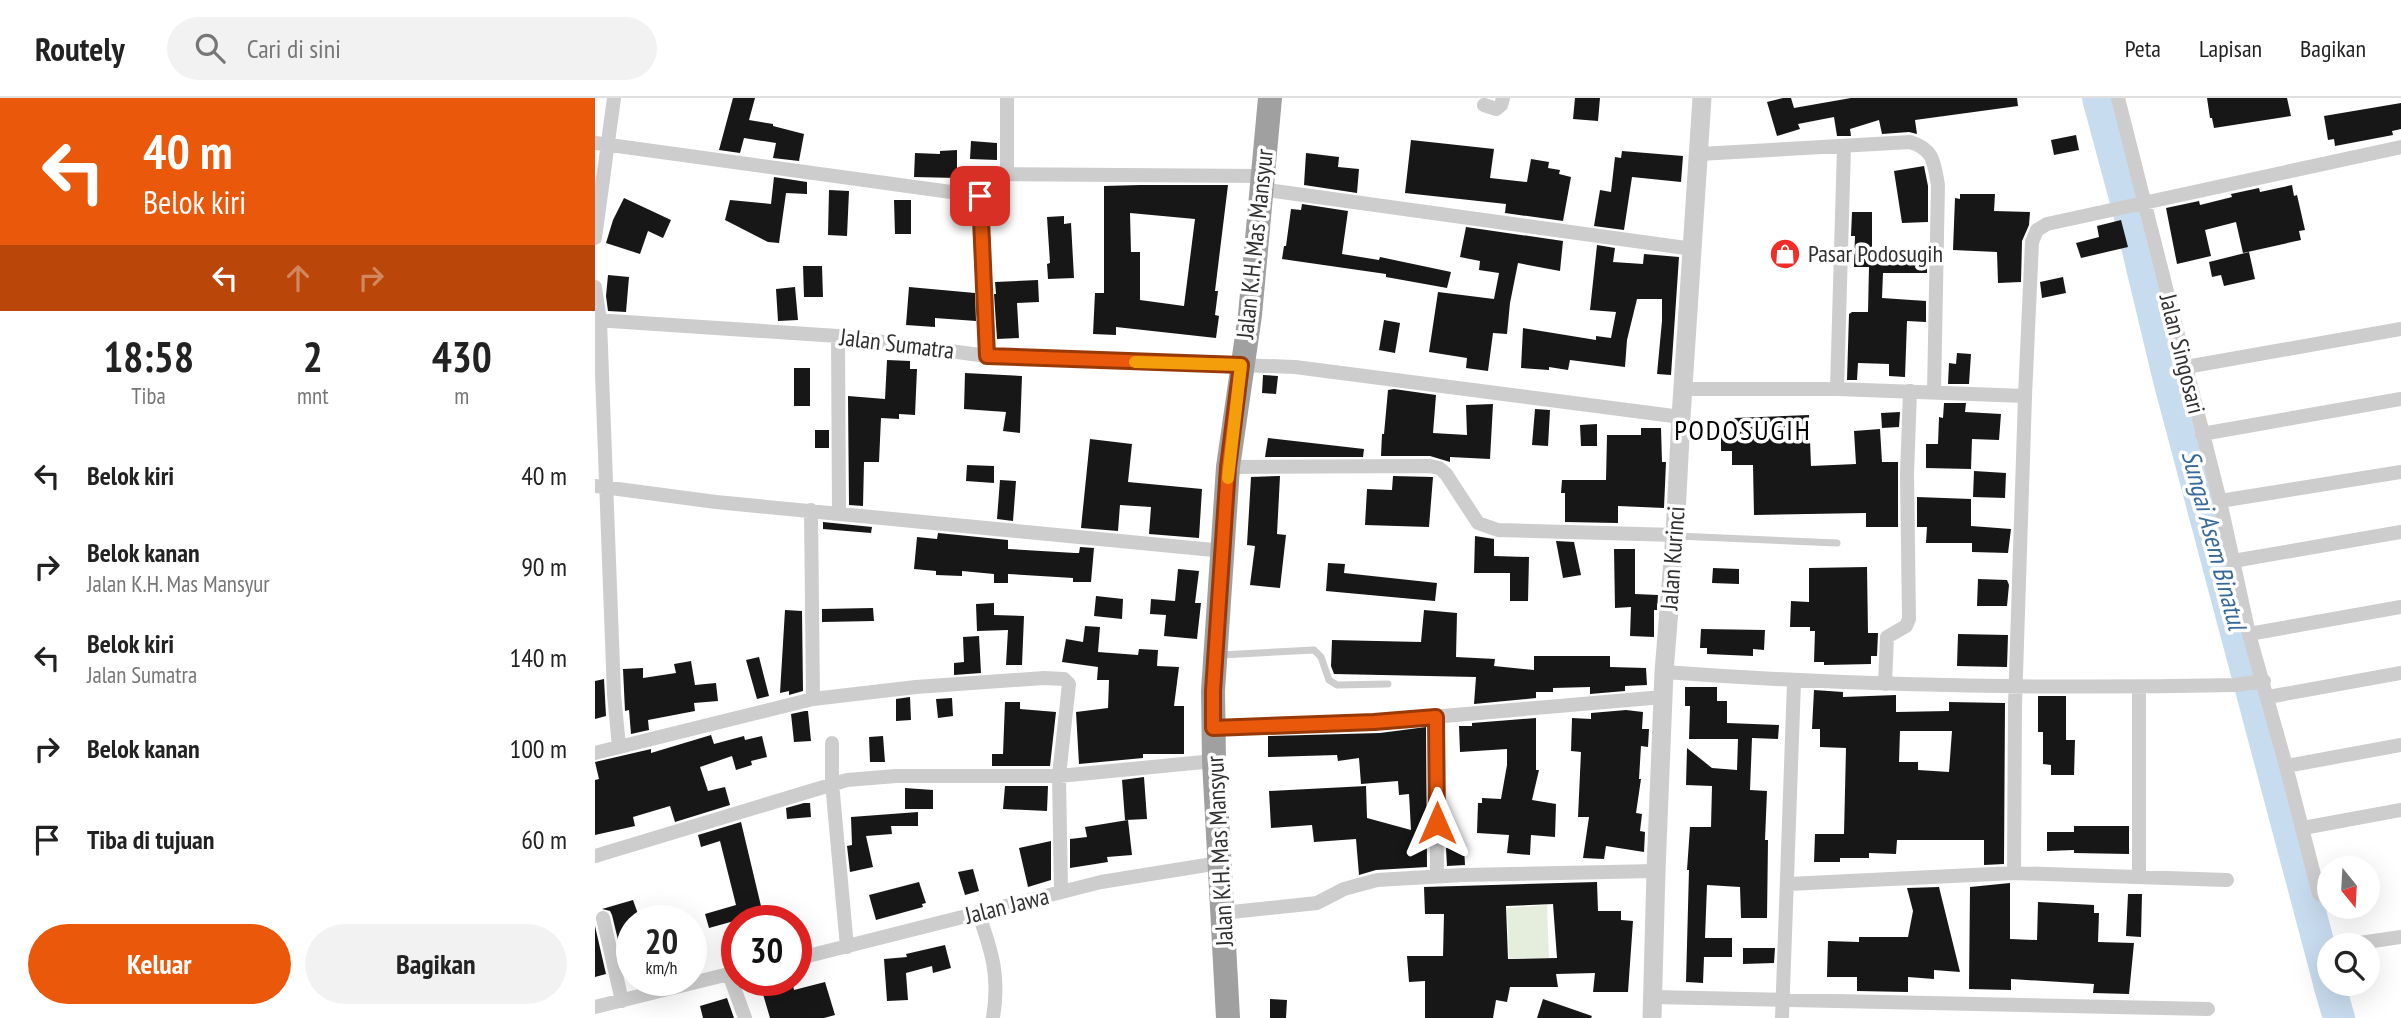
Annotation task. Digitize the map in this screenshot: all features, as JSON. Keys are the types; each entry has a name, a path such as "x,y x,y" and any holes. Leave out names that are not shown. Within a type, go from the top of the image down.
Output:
{"highway":[{"name":"Jalan K.H. Mas Mansyur","path":"1228,1018 1214,761 1213,691 1228,467 1250,315 1269,98"}],"street":[{"path":"595,238 601,144 614,98"},
{"path":"1007,98 1007,174"},
{"path":"1484,105 1496,109 1503,98"},
{"name":"Jalan Kurinci","path":"1652,1018 1664,673 1702,98"},
{"name":"Jalan Singosari","path":"2118,98 2142,202 2220,501 2258,682 2268,697 2317,886"},
{"path":"1699,154 1910,142 1921,145 1930,154 1938,185 1934,391"},
{"path":"601,144 980,196"},
{"path":"2014,873 2016,687 2025,397 2032,242 2038,230 2047,223 2401,146"},
{"path":"1837,388 1844,147"},
{"path":"987,356 980,196 987,177 1007,174 1261,182 1693,249"},
{"path":"595,287 601,487 619,747"},
{"name":"Jalan Sumatra","path":"597,321 838,336 987,356 1295,366 1681,417"},
{"path":"2186,367 2401,329"},
{"path":"838,336 839,513"},
{"path":"1682,389 1837,388 2025,397"},
{"path":"1885,684 1888,638 1906,626 1909,619 1907,474 1910,391"},
{"path":"2202,434 2401,399"},
{"path":"1228,467 1430,466 1439,468 1446,474 1478,523 1485,527 1499,530 1675,536"},
{"path":"2220,501 2401,472"},
{"path":"601,487 1224,551"},
{"path":"811,510 813,699"},
{"path":"2233,561 2401,532"},
{"path":"2249,634 2401,607"},
{"path":"1664,673 1794,682 2016,687 2139,687 2258,682"},
{"path":"2268,697 2401,673"},
{"path":"595,753 813,699 916,687 1064,679 1069,684 1059,776 1061,892"},
{"path":"1782,1018 1789,884 1794,682"},
{"path":"2139,687 2139,877"},
{"path":"1213,728 1374,722 1663,697"},
{"path":"1436,717 1437,876"},
{"path":"832,743 832,783 847,947"},
{"path":"2286,765 2401,745"},
{"path":"595,856 832,783 871,776 1059,776 1214,761"},
{"path":"2303,828 2401,810"},
{"name":"Jalan Jawa","path":"812,955 1101,882 1219,863"},
{"path":"1222,913 1317,903 1344,889 1377,880 1437,876 1655,872"},
{"path":"1789,884 2014,873 2227,880"},
{"path":"978,912 996,972 993,1018"},
{"path":"603,918 622,1001"},
{"path":"2380,940 2401,937"},
{"path":"595,1007 721,976"},
{"path":"739,996 745,1018"},
{"path":"1653,997 1782,1002 2208,1009"}],"lane":[{"path":"1675,536 1837,543"},
{"path":"1217,655 1314,650 1321,657 1329,680 1337,685 1388,684"}],"green space":[{"path":"1547,905 1549,958 1509,958 1507,908"}],"building":[{"path":"733,98 755,98 749,120 804,134 799,161 773,158 776,143 744,138 740,153 719,150"},
{"path":"1575,98 1600,98 1598,121 1573,119"},
{"path":"1791,98 1794,108 1851,98 2017,98 2018,106 1915,120 1917,134 1882,134 1879,120 1850,129 1851,136 1837,136 1834,117 1798,124 1800,129 1777,136 1767,102"},
{"path":"2207,98 2287,98 2291,116 2214,128"},
{"path":"2401,103 2401,129 2392,131 2393,135 2335,146 2334,139 2328,140 2324,116"},
{"path":"2076,135 2079,150 2054,155 2051,140"},
{"path":"1411,140 1494,149 1490,178 1527,182 1531,159 1549,162 1548,168 1560,170 1559,174 1571,177 1563,221 1505,213 1506,204 1405,193"},
{"path":"971,141 997,143 997,160 970,159"},
{"path":"957,150 957,178 914,177 915,153 940,154 940,151"},
{"path":"1622,151 1683,156 1681,182 1632,177 1624,230 1594,226 1600,190 1611,192 1615,157 1621,158"},
{"path":"1306,153 1339,157 1338,167 1359,169 1357,193 1304,185"},
{"path":"1924,166 1928,186 1928,222 1902,223 1894,171"},
{"path":"774,177 807,182 807,194 786,193 779,243 768,242 725,220 730,200 771,204"},
{"path":"1228,185 1215,291 1218,291 1215,315 1219,316 1216,338 1116,327 1116,335 1093,334 1095,293 1104,293 1104,186","holes":["1130,213 1195,219 1184,306 1140,300 1140,252 1131,252"]},
{"path":"2292,185 2305,230 2299,231 2301,240 2243,253 2236,222 2205,230 2211,256 2177,264 2166,208 2199,201 2200,205 2232,197 2231,194 2259,188 2260,192"},
{"path":"829,190 849,191 847,236 828,235"},
{"path":"1960,194 1995,194 1994,211 2030,212 2029,225 2022,241 2021,282 1998,283 1997,252 1953,250 1955,198 1960,199"},
{"path":"624,198 671,220 663,238 648,231 640,254 606,243"},
{"path":"894,200 911,200 911,234 895,234"},
{"path":"1302,204 1348,211 1342,254 1379,260 1380,257 1451,272 1447,288 1386,277 1386,274 1282,259 1291,209 1301,210"},
{"path":"1852,212 1872,212 1872,252 1887,252 1886,258 1927,258 1927,273 1883,273 1882,298 1926,301 1926,322 1907,321 1905,377 1889,376 1889,364 1858,363 1857,380 1847,380 1849,314 1868,312 1869,267 1854,267 1855,236 1851,236"},
{"path":"1064,216 1064,224 1071,223 1074,278 1048,279 1047,264 1050,263 1047,217"},
{"path":"2121,220 2128,247 2081,258 2076,243 2099,237 2097,226"},
{"path":"1466,227 1563,241 1560,271 1518,263 1507,334 1493,333 1488,371 1466,368 1467,358 1429,352 1438,292 1494,299 1499,273 1479,270 1480,261 1460,257"},
{"path":"1597,245 1615,248 1613,262 1643,264 1644,254 1679,257 1671,375 1657,374 1662,299 1637,299 1627,340 1625,367 1570,360 1568,370 1549,367 1549,370 1521,368 1523,328 1596,340 1596,336 1611,338 1616,312 1590,310"},
{"path":"2249,252 2255,279 2224,286 2221,275 2212,277 2209,262"},
{"path":"803,266 822,266 823,297 804,297"},
{"path":"608,275 629,277 626,312 608,311"},
{"path":"2063,277 2066,293 2042,298 2040,282"},
{"path":"1038,280 1039,302 1017,303 1019,338 997,339 995,282"},
{"path":"795,287 798,320 778,321 776,289"},
{"path":"909,287 975,293 976,321 935,318 935,327 906,325"},
{"path":"1384,320 1400,323 1395,353 1379,350"},
{"path":"1957,353 1971,354 1969,384 1948,384 1949,363 1956,364"},
{"path":"887,360 910,361 910,369 917,369 915,415 899,414 899,419 881,418 879,462 864,462 863,506 849,505 848,396 885,399"},
{"path":"794,368 810,368 810,406 794,406"},
{"path":"965,373 1022,376 1020,433 1003,431 1006,412 964,409"},
{"path":"1263,375 1278,376 1276,394 1262,393"},
{"path":"1388,390 1436,395 1433,433 1467,435 1466,405 1493,404 1490,459 1450,457 1450,462 1430,456 1381,456"},
{"path":"1944,403 1966,403 1965,412 2001,414 1999,440 1972,439 1971,469 1926,468 1926,444 1938,444 1939,417 1943,418"},
{"path":"1535,409 1550,410 1548,446 1532,445"},
{"path":"1900,412 1899,427 1882,428 1881,413"},
{"path":"1809,415 1811,466 1856,464 1854,431 1880,429 1882,462 1898,462 1898,527 1866,527 1866,513 1754,515 1753,465 1732,465 1732,451 1721,451 1721,437 1732,437 1733,418"},
{"path":"1597,424 1597,446 1581,446 1580,425"},
{"path":"1641,428 1661,428 1662,462 1666,462 1664,508 1618,506 1618,523 1565,522 1562,480 1606,480 1607,435 1641,435"},
{"path":"815,430 829,430 829,448 815,448"},
{"path":"1268,438 1364,449 1363,457 1265,457"},
{"path":"1090,439 1132,444 1128,482 1202,489 1199,538 1149,534 1151,507 1120,505 1118,531 1081,528"},
{"path":"967,465 994,466 994,483 966,481"},
{"path":"1974,471 2006,473 2005,498 1973,497"},
{"path":"1280,476 1277,534 1286,535 1280,588 1250,585 1255,546 1247,545 1251,477"},
{"path":"1393,476 1433,477 1429,527 1365,525 1367,489 1392,490"},
{"path":"1000,480 1016,481 1013,521 997,519"},
{"path":"1917,497 1971,499 1971,526 2011,529 2008,553 1972,552 1972,543 1926,543 1927,527 1917,527"},
{"path":"823,522 872,527 871,533 823,529"},
{"path":"938,533 1008,540 1008,549 1079,553 1080,547 1094,548 1091,582 1073,582 1073,578 1008,574 1008,583 994,583 994,574 962,571 962,576 936,575 936,571 914,569 917,537 937,539"},
{"path":"1475,536 1494,539 1494,556 1529,557 1528,601 1510,601 1510,573 1474,573"},
{"path":"1556,541 1574,542 1581,575 1563,578"},
{"path":"1614,549 1635,549 1635,594 1658,595 1657,610 1654,610 1654,637 1630,636 1631,607 1615,608"},
{"path":"1328,563 1345,564 1344,573 1437,583 1435,601 1326,591"},
{"path":"1867,567 1868,633 1878,633 1877,656 1871,656 1871,664 1824,665 1824,662 1814,662 1815,631 1810,631 1810,627 1790,627 1791,601 1809,602 1809,568"},
{"path":"1713,568 1739,569 1739,584 1712,583"},
{"path":"1178,569 1199,571 1195,603 1201,603 1197,639 1164,636 1166,615 1150,614 1151,599 1175,601"},
{"path":"1978,579 2007,580 2007,606 1977,606"},
{"path":"1096,596 1123,599 1122,619 1094,616"},
{"path":"994,603 994,615 1024,616 1022,665 1006,665 1008,630 977,631 976,604"},
{"path":"873,608 874,621 822,622 822,609"},
{"path":"785,610 802,611 803,691 789,695 789,691 780,693"},
{"path":"1424,610 1457,613 1456,657 1495,659 1494,666 1534,670 1534,656 1610,656 1610,667 1646,668 1647,685 1625,686 1625,691 1590,694 1590,687 1553,688 1553,692 1536,692 1536,698 1474,704 1476,677 1334,674 1331,666 1332,640 1421,642"},
{"path":"1085,626 1100,627 1098,652 1138,655 1139,649 1158,650 1157,666 1179,667 1174,706 1184,706 1184,754 1143,754 1143,758 1079,764 1076,712 1108,708 1109,680 1097,680 1098,667 1062,662 1066,639 1083,642"},
{"path":"1701,629 1765,630 1764,650 1753,649 1753,656 1707,654 1707,648 1700,648"},
{"path":"1958,634 2008,635 2007,667 1957,666"},
{"path":"979,636 981,673 954,675 954,663 964,662 963,637"},
{"path":"759,657 769,696 757,699 746,660"},
{"path":"691,661 695,685 716,683 718,701 694,703 695,711 648,720 649,730 631,734 629,710 625,711 623,669 643,668 643,678 676,673 674,664"},
{"path":"604,679 606,716 595,719 595,681"},
{"path":"1685,687 1717,687 1717,701 1727,701 1727,723 1779,725 1778,739 1752,738 1750,790 1767,791 1767,918 1741,918 1740,887 1707,885 1705,938 1732,938 1732,957 1704,957 1703,983 1686,982 1687,870 1690,827 1711,827 1712,786 1686,785 1687,748 1712,768 1737,770 1738,739 1689,739 1690,706 1685,706"},
{"path":"1814,690 1843,692 1843,697 1896,695 1896,712 1949,711 1949,702 2005,703 2004,864 1984,865 1984,840 1897,840 1896,854 1869,853 1869,858 1840,858 1840,862 1814,862 1815,834 1844,834 1846,748 1820,747 1820,729 1812,729","holes":["1900,731 1952,731 1949,772 1918,770 1918,762 1899,762"]},
{"path":"2038,696 2066,696 2066,740 2075,740 2074,775 2051,775 2051,765 2043,764 2043,732 2038,732"},
{"path":"910,697 911,720 896,721 896,699"},
{"path":"952,698 953,716 938,718 936,699"},
{"path":"1005,702 1020,702 1020,709 1056,712 1050,766 992,766 992,754 1003,754"},
{"path":"1626,710 1643,712 1642,729 1649,729 1648,747 1641,746 1641,779 1636,813 1642,814 1640,831 1645,832 1644,852 1606,846 1604,859 1583,858 1589,817 1578,817 1581,752 1571,751 1572,718 1591,719 1591,713"},
{"path":"808,711 811,741 794,742 791,714"},
{"path":"1536,718 1536,770 1539,770 1532,800 1556,804 1555,837 1531,835 1530,855 1507,853 1509,835 1477,833 1478,803 1482,803 1482,798 1501,799 1507,749 1460,752 1459,726"},
{"path":"1426,727 1427,867 1376,870 1359,875 1356,839 1314,842 1312,825 1271,828 1269,791 1366,786 1367,818 1411,830 1409,794 1399,795 1398,781 1361,784 1359,758 1338,761 1337,755 1268,757 1268,736 1380,733"},
{"path":"711,735 714,744 744,736 745,740 762,736 767,757 751,761 752,765 736,770 732,756 700,767 708,791 725,787 730,805 675,822 670,806 633,817 635,826 595,835 595,780 599,779 595,762 651,749 651,753"},
{"path":"883,736 885,762 870,762 869,737"},
{"path":"1144,777 1147,819 1125,820 1122,780"},
{"path":"1005,786 1048,786 1047,811 1003,809"},
{"path":"905,788 933,790 933,809 905,809"},
{"path":"810,803 811,817 787,819 786,808"},
{"path":"918,812 918,826 891,826 892,834 866,836 873,867 850,872 847,846 852,845 851,817"},
{"path":"1128,820 1132,855 1107,857 1108,862 1070,868 1070,839 1087,837 1085,827"},
{"path":"741,822 761,905 736,905 720,841 701,847 698,835"},
{"path":"2074,826 2129,826 2129,854 2047,851 2047,832 2074,832"},
{"path":"1051,841 1051,880 1028,887 1019,848"},
{"path":"1464,847 1465,865 1447,866 1446,848"},
{"path":"973,869 979,891 965,895 958,872"},
{"path":"919,882 926,903 922,904 923,907 876,920 869,895"},
{"path":"1597,882 1598,911 1621,911 1621,920 1633,921 1628,992 1593,992 1595,973 1556,974 1558,987 1510,987 1507,1002 1496,1000 1493,1018 1425,1018 1425,981 1409,982 1407,956 1443,956 1444,914 1425,914 1424,887","holes":["1553,904 1557,958 1508,959 1506,906"]},
{"path":"2010,883 2010,939 2037,940 2038,902 2094,905 2094,913 2099,913 2098,942 2134,943 2129,994 2093,993 2094,984 2011,979 2011,990 1969,989 1970,887"},
{"path":"1939,887 1960,972 1934,970 1934,979 1908,977 1908,992 1857,991 1857,977 1827,977 1828,941 1859,942 1859,937 1908,937 1913,911 1907,888"},
{"path":"2128,894 2142,894 2141,937 2126,936"},
{"path":"633,900 635,905 616,905 616,932 610,911 602,909"},
{"path":"721,909 721,925 709,928 707,913"},
{"path":"595,926 606,974 595,977"},
{"path":"945,945 951,968 933,973 932,966 906,973 908,1000 887,1001 884,959 907,957 906,954"},
{"path":"1743,948 1775,948 1774,963 1743,964"},
{"path":"825,982 835,1015 824,1018 770,1018 764,996 812,996 812,985"},
{"path":"727,998 734,1018 703,1018 700,1006"},
{"path":"1270,999 1287,1000 1286,1018 1270,1018"},
{"path":"1543,999 1592,1016 1537,1018"}],"waterway":[{"name":"Sungai Asem Binatul","path":"2098,98 2169,380 2317,938"},
{"name":"Sungai Asem Binatul","path":"2333,996 2339,1018"}],"slow traffic":[{"path":"1135,362 1241,365 1228,478"}],"place":[{"name":"Pasar Podosugih","path":"1785,254"}],"district":[{"name":"PODOSUGIH","path":"1743,430"}],"route":[{"path":"980,196 987,356 1241,365 1238,406 1228,467 1213,691 1213,728 1436,717 1437,823"}]}
